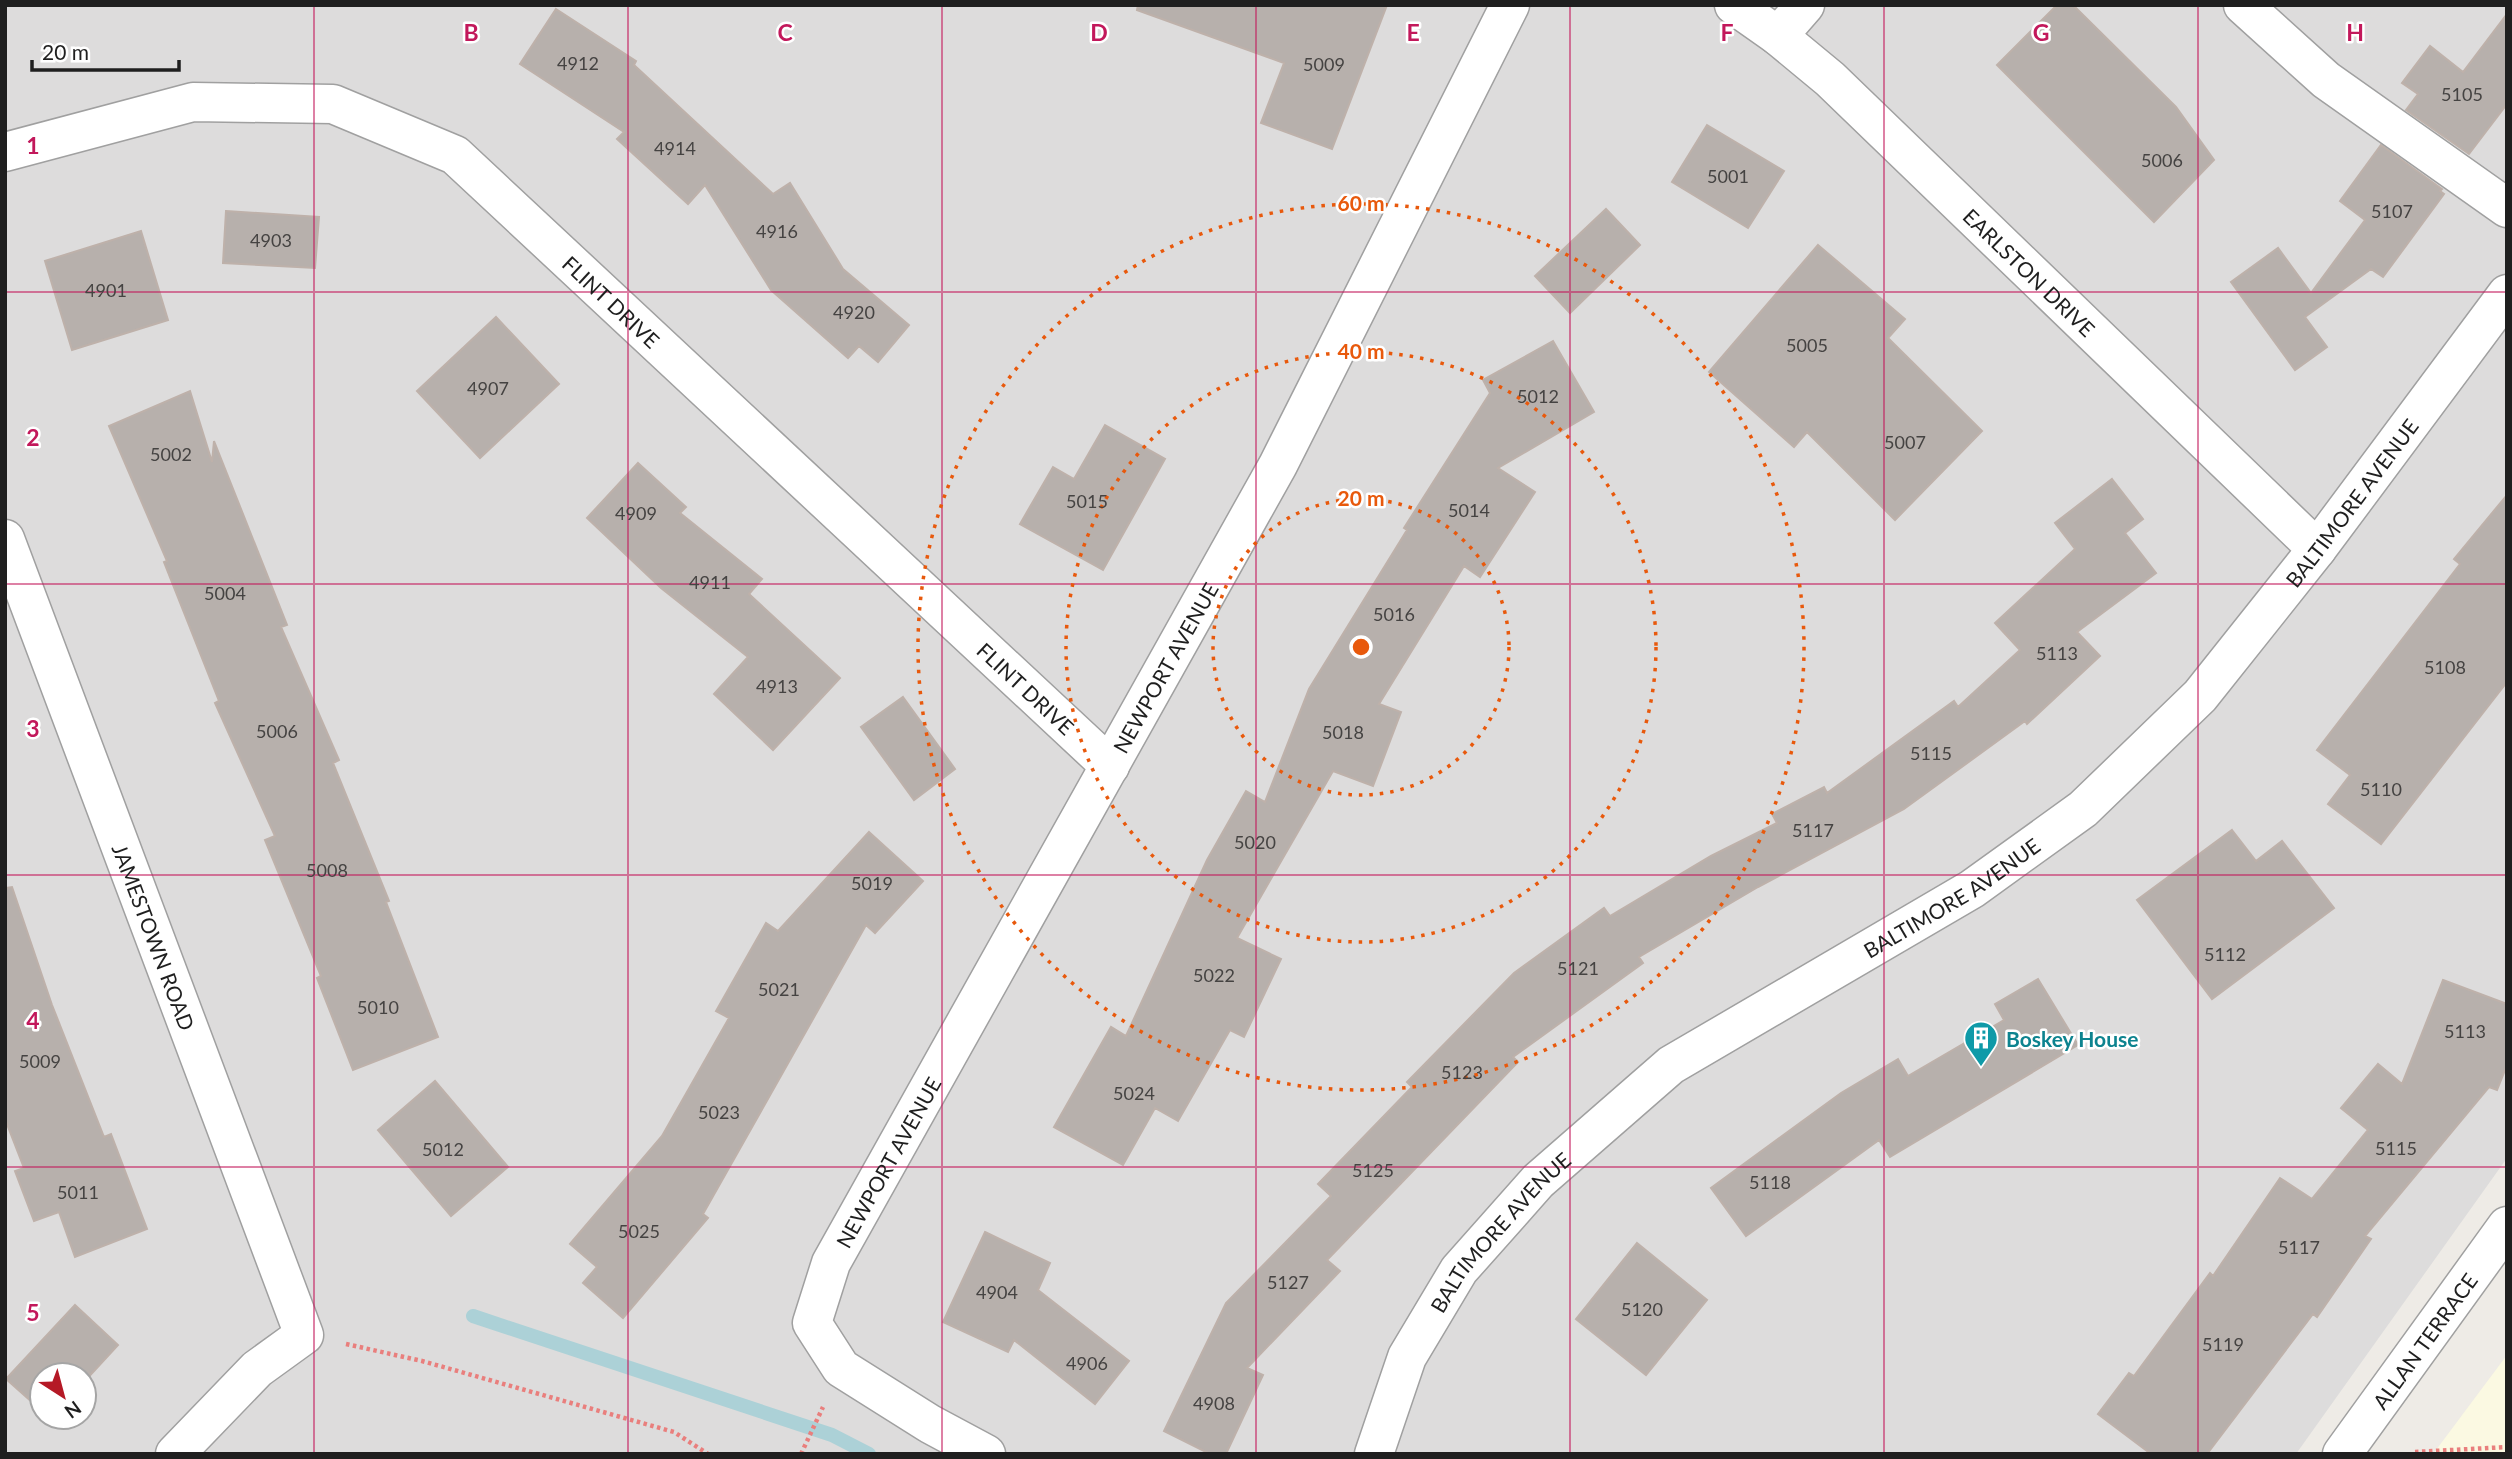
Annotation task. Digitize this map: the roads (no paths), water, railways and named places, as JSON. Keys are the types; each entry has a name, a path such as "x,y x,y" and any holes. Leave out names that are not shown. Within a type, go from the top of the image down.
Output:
{"street":[{"name":"NEWPORT AVENUE","path":"986,1454 930,1424 841,1368 812,1323 831,1263 1278,465 1510,5"},
{"name":"EARLSTON DRIVE","path":"1734,5 1778,36 1830,79 2317,549"},
{"path":"1778,36 1805,5"},
{"path":"2243,5 2326,80 2507,208"},
{"name":"FLINT DRIVE","path":"5,152 192,102 333,104 455,155 1110,765"},
{"name":"BALTIMORE AVENUE","path":"1374,1454 1407,1357 1459,1270 1538,1181 1671,1065 1972,889 2082,808 2200,696 2317,549 2507,294"},
{"name":"JAMESTOWN ROAD","path":"5,539 304,1335 257,1369 175,1454"},
{"name":"ALLAN TERRACE","path":"2342,1454 2507,1226"}],"waterway":[{"path":"473,1316 832,1435 869,1454"}],"place":[{"name":"Boskey House","path":"1981,1068"}]}
